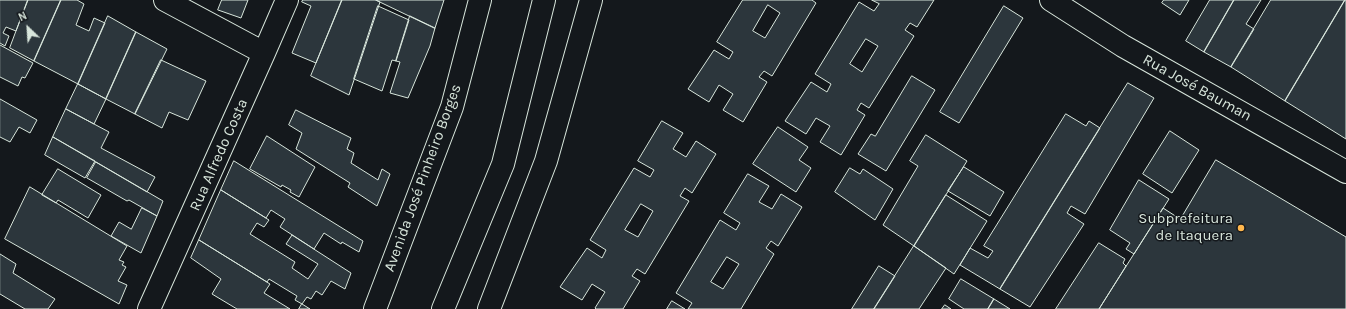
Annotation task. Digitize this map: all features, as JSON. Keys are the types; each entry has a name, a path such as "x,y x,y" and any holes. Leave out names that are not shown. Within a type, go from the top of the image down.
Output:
{"street":[{"path":"165,0 264,53"},
{"name":"Rua Alfredo Costa","path":"149,309 287,0"},
{"name":"Avenida José Pinheiro Borges","path":"375,309 452,107 480,0"},
{"path":"443,309 503,164 544,0"},
{"path":"489,309 546,161 591,0"},
{"name":"Rua José Bauman","path":"1051,0 1122,46 1346,172"}],"building":[{"path":"0,0 28,0 16,31 6,27 3,33 9,36 5,46 0,43"},
{"path":"28,0 61,0 34,61 10,48"},
{"path":"61,0 77,0 84,4 76,25 89,31 94,18 105,23 78,84 34,61"},
{"path":"222,0 248,0 241,18 218,10"},
{"path":"303,0 342,0 316,63 292,53 311,6 302,2"},
{"path":"342,0 376,0 380,2 349,95 311,76"},
{"path":"376,0 444,0 435,28"},
{"path":"743,0 812,0 816,3 772,76 764,71 759,77 767,82 743,122 723,110 733,94 719,85 709,102 688,89 714,50 729,59 733,52 717,42","holes":["768,5 780,13 765,38 753,31"]},
{"path":"872,0 934,0 917,27 910,23 905,30 914,36 869,108 861,103 857,110 865,115 841,155 820,142 830,126 816,118 806,134 785,121 811,82 827,92 831,84 815,74 859,2 874,11 879,4","holes":["866,39 878,46 862,72 850,64"]},
{"path":"1164,0 1189,0 1180,15 1162,3"},
{"path":"1210,0 1234,0 1204,52 1186,41"},
{"path":"1234,0 1261,0 1246,24 1254,29 1231,67 1204,52"},
{"path":"1271,0 1345,0 1285,101 1231,67"},
{"path":"1346,0 1346,139 1285,101"},
{"path":"378,6 409,20 396,61 392,60 382,91 354,79"},
{"path":"1004,6 1023,18 959,123 940,112"},
{"path":"108,16 136,32 106,99 78,84"},
{"path":"410,16 435,28 430,46 408,98 390,93 400,62 396,61"},
{"path":"136,32 167,49 135,114 106,99"},
{"path":"0,45 33,63 25,78 22,77 18,86 0,77"},
{"path":"161,60 206,81 188,120 169,112 162,128 135,114"},
{"path":"912,76 935,90 886,171 858,154 871,134 875,136"},
{"path":"1128,83 1154,98 1085,214 1071,206 1067,213 1084,224 1030,307 1000,289"},
{"path":"78,84 106,99 94,124 66,109"},
{"path":"0,99 37,120 30,133 19,127 10,142 0,137"},
{"path":"66,109 109,132 101,148 155,177 147,192 53,137"},
{"path":"296,110 351,138 347,149 354,153 351,163 378,180 382,169 390,174 377,206 348,187 350,183 296,149 302,133 289,125"},
{"path":"1066,114 1086,126 1089,121 1100,128 1000,289 960,265 970,248 988,258 993,251 984,246"},
{"path":"662,121 683,133 673,149 686,157 696,141 716,154 692,193 685,188 680,196 689,201 645,274 637,269 632,276 640,281 623,309 596,309 595,308 605,292 592,284 582,300 560,287 587,248 602,258 606,250 590,240 634,168 650,177 654,170 638,161","holes":["641,204 653,211 638,237 625,230"]},
{"path":"778,127 808,147 799,160 811,168 796,192 753,164"},
{"path":"1170,131 1199,150 1172,193 1143,174"},
{"path":"926,135 967,161 914,246 883,225 918,166 910,161"},
{"path":"267,136 315,167 299,197 290,192 291,190 282,185 281,187 250,169"},
{"path":"53,137 95,161 85,178 45,155"},
{"name":"Subprefeitura de Itaquera","path":"1216,160 1346,237 1346,309 1099,309 1163,208 1180,219"},
{"path":"234,161 363,241 359,252 342,242 341,244 324,233 314,249 280,227 285,219 271,210 266,218 221,190"},
{"path":"96,162 163,201 157,216 87,178"},
{"path":"964,167 1004,192 990,216 948,191"},
{"path":"850,168 860,174 863,169 893,189 875,220 835,192"},
{"path":"58,169 101,195 88,218 58,200 56,203 42,195"},
{"path":"748,174 769,186 759,202 772,209 781,194 802,207 778,246 771,241 766,248 774,254 741,309 688,309 692,303 676,293 720,220 736,230 740,223 724,213","holes":["727,257 739,264 723,289 711,282"]},
{"path":"1139,180 1169,199 1134,254 1126,249 1130,243 1110,230"},
{"path":"30,187 127,246 119,260 124,262 122,265 126,267 118,281 127,285 119,304 5,239"},
{"path":"221,190 269,220 264,227 257,223 250,234 295,262 292,268 308,279 318,264 286,244 292,235 351,273 345,289 331,281 322,295 316,291 311,299 307,297 302,304 295,300 297,296 269,279 267,282 199,240"},
{"path":"946,195 987,221 954,274 914,246"},
{"path":"142,208 157,216 141,253 111,236 119,222 131,229"},
{"path":"199,240 270,284 264,293 290,309 237,309 212,294 221,279 191,258"},
{"path":"1099,243 1125,259 1123,263 1126,266 1099,309 1056,309"},
{"path":"914,246 946,268 919,309 874,309"},
{"path":"0,254 16,264 13,273 55,299 48,309 25,309 0,294"},
{"path":"879,266 895,276 874,309 852,309"},
{"path":"961,279 994,299 988,309 964,309 949,299"},
{"path":"994,299 1010,309 988,309"},
{"path":"672,301 685,309 667,309"},
{"path":"302,304 310,309 299,309"},
{"path":"945,305 951,309 942,309"}],"place":[{"name":"Subprefeitura de Itaquera","path":"1241,228"}]}
